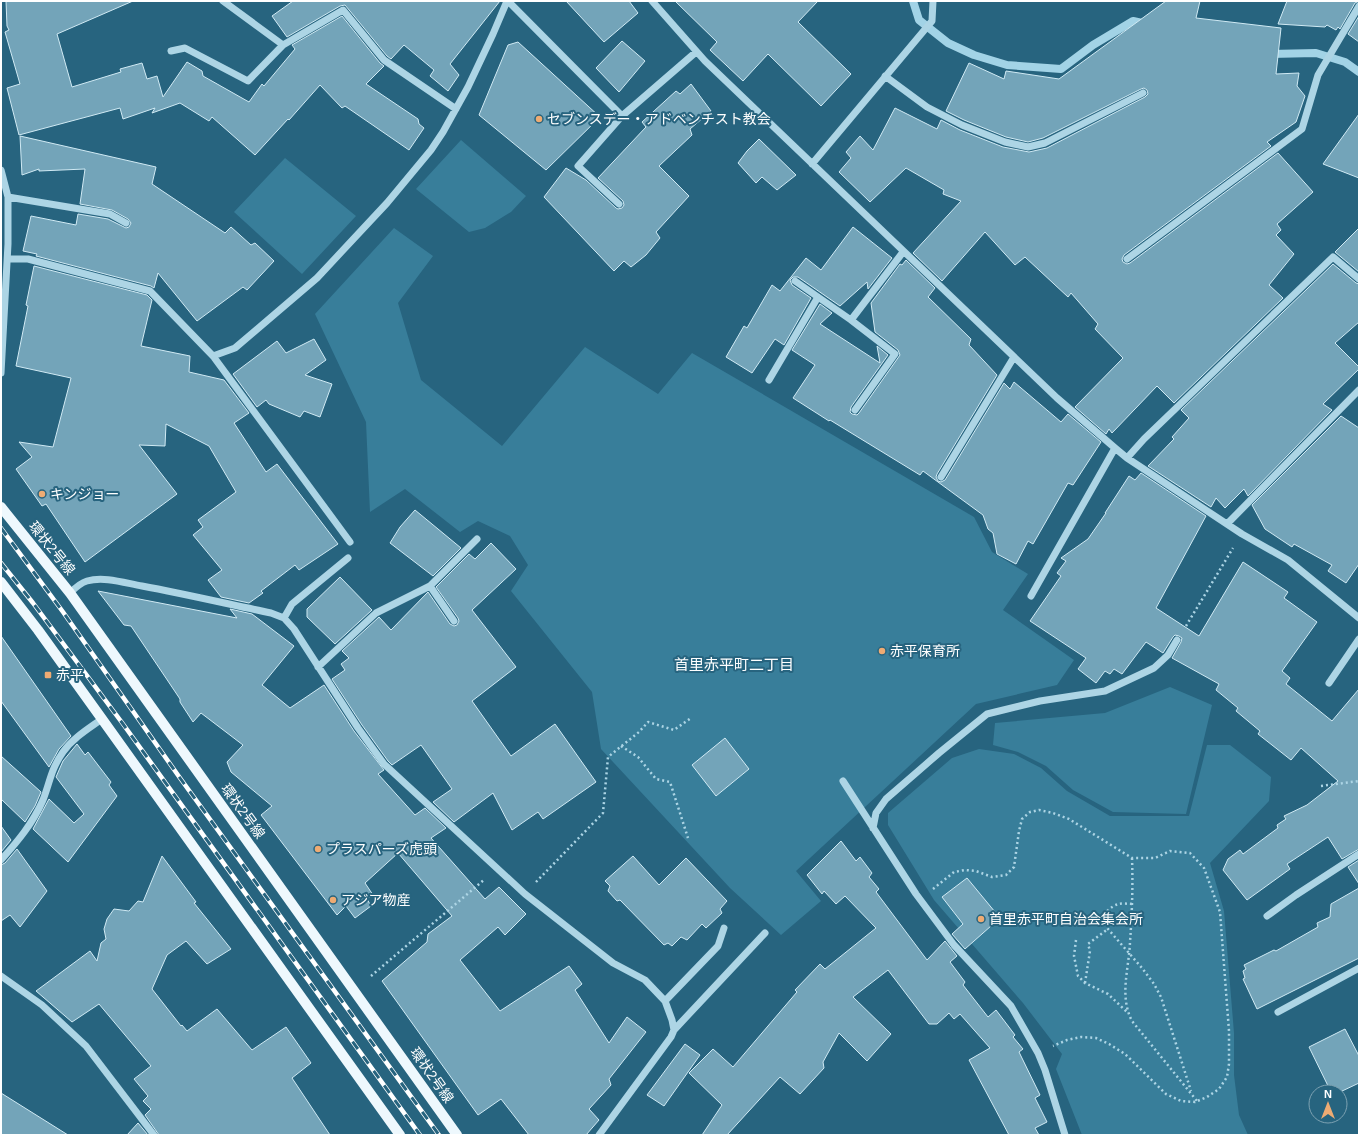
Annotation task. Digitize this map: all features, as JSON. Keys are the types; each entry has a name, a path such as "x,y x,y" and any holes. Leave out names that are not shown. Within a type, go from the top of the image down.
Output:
{"main road":[{"name":"環状2号線","path":"1,507 70,594 457,1135"},
{"path":"1,582 38,630 400,1135"}],"street":[{"path":"224,1 283,45"},
{"path":"213,356 235,348 317,278 397,191 431,150 443,132 468,87 507,1 622,116"},
{"path":"652,1 696,52 1057,398 1127,458 1242,534 1288,560 1359,618"},
{"path":"812,164 932,21 933,1"},
{"path":"1127,259 1302,129 1318,75 1359,6"},
{"path":"171,51 185,48 248,81 283,45 343,10 384,60 456,109"},
{"path":"619,204 578,166 622,116 696,52"},
{"path":"885,76 927,107 962,125 1005,142 1028,147 1045,143 1143,93"},
{"path":"1,170 8,197 8,259 1,373"},
{"path":"8,197 110,214 126,223"},
{"path":"851,320 903,252"},
{"path":"1127,458 1144,439 1333,257 1359,279"},
{"path":"8,259 28,259 150,291 213,356 350,542"},
{"path":"795,281 851,320 895,354 855,410"},
{"path":"769,380 818,297"},
{"path":"941,476 1014,357"},
{"path":"1228,524 1359,390"},
{"path":"1031,596 1115,448"},
{"path":"318,667 376,612 430,586 477,539"},
{"path":"284,618 292,604 348,558"},
{"path":"70,594 76,587 87,581 100,579 173,592 271,613 284,618 294,629 358,728 384,764 525,894 613,962 644,980 665,1001 674,1030"},
{"path":"430,586 454,621"},
{"path":"1329,683 1359,639"},
{"path":"874,828 876,813 886,800 939,753 987,714 1040,701 1105,690 1154,668 1168,655 1177,640"},
{"path":"1,860 16,843 33,819 43,798 54,766 63,751 78,737 102,719"},
{"path":"843,781 921,900 954,945 1011,1006 1038,1053 1066,1135"},
{"path":"1267,916 1296,895 1359,854"},
{"path":"665,1001 718,946 724,928"},
{"path":"599,1135 671,1037 674,1030 765,933"},
{"path":"1278,1012 1359,968"},
{"path":"1,976 42,1006 86,1046 154,1135"}],"path":[{"path":"1177,640 1242,534"},
{"path":"525,894 603,813 608,756 639,732 648,722 674,730 691,718"},
{"path":"621,746 638,757 656,779 670,782 688,838"},
{"path":"1321,786 1359,781"},
{"path":"921,900 954,872 965,870 976,871 992,877 1006,875 1014,867 1022,819 1030,812 1039,810 1069,819 1132,858 1155,858 1170,851 1190,853 1204,868 1220,912 1229,1031 1229,1064 1227,1077 1219,1089 1208,1097 1197,1101 1181,1101 1166,1094 1125,1054 1096,1038 1081,1037 1067,1040 1038,1053"},
{"path":"1128,1014 1125,993 1130,953 1132,858"},
{"path":"371,976 497,868"},
{"path":"1132,904 1121,903 1114,905 1106,912 1106,923 1108,929 1130,953 1154,984 1161,997 1192,1094"},
{"path":"1085,983 1090,951 1088,944 1108,929"},
{"path":"1076,940 1074,956 1078,976 1085,983 1108,994 1128,1014 1132,1021 1197,1101"}],"shaded area":[{"path":"461,140 526,196 511,212 485,228 469,232 416,189"},
{"path":"285,158 356,216 302,274 234,212"},
{"path":"394,228 433,256 398,303 421,380 502,446 585,347 658,394 692,353 974,517 992,552 1028,574 1003,610 1074,660 1057,685 976,704 796,871 821,901 781,935 730,888 601,749 592,692 511,591 528,565 510,536 478,521 460,532 405,489 370,512 366,422 315,314"},
{"path":"1170,687 1212,705 1186,814 1113,812 1073,790 1046,766 1018,752 993,745 995,723 1105,713"},
{"path":"1207,745 1230,745 1271,777 1269,801 1210,863 1224,911 1234,1033 1234,1075 1239,1115 1248,1135 1082,1135 1056,1069 1062,1054 1023,1003 934,900 888,825 888,813 952,758 979,749 1014,754 1041,768 1067,791 1110,816 1189,816"}],"building":[{"path":"6,1 133,1 57,34 72,87 121,72 120,69 142,63 147,79 157,76 163,97 187,62 202,71 203,76 249,102 262,84 264,86 295,49 292,45 342,16 384,66 366,84 418,119 419,124 424,128 409,150 345,106 342,108 320,85 255,155 212,117 209,121 180,103 152,113 155,108 123,119 120,108 19,135 7,88 20,84 5,32 9,30 7,26"},
{"path":"293,1 500,1 450,64 459,75 448,91 430,76 434,70 404,45 391,59 387,56 345,5 340,6 287,37 272,16"},
{"path":"566,1 629,1 638,13 604,42"},
{"path":"675,1 818,1 798,22 851,74 821,106 768,54 743,81 710,50 717,42"},
{"path":"1166,1 1200,1 1196,18 1281,28 1276,74 1299,73 1297,86 1305,96 1296,122 1267,142 1271,146 1124,255 1122,259 1123,262 1127,264 1130,263 1278,153 1313,192 1277,224 1281,230 1276,235 1294,254 1269,285 1283,298 1174,403 1157,386 1112,433 1109,429 1106,434 1075,407 1123,358 1095,329 1098,324 1071,293 1068,297 1025,257 1015,265 985,232 942,281 913,253 961,201 943,194 944,190 906,168 870,202 839,172 851,158 846,152 860,136 873,150 895,108 937,129 941,120 960,130 1003,147 1029,152 1047,148 1145,97 1148,94 1147,90 1144,88 1043,138 1028,142 1006,137 946,111 969,63 1004,79 1006,71 1059,79"},
{"path":"1287,1 1359,1 1355,3 1340,29 1338,27 1336,30 1327,25 1325,27 1278,24"},
{"path":"1359,16 1359,42 1348,34"},
{"path":"622,41 645,61 619,92 596,68"},
{"name":"セブンスデー・アドベンチスト教会","path":"518,42 600,117 546,170 479,115 508,45"},
{"path":"691,84 711,111 690,129 692,135 659,166 689,196 656,232 660,238 646,255 631,267 624,261 614,271 544,197 566,168 586,180 616,208 622,208 624,205 623,201 598,178 646,127 642,122 676,91 680,94"},
{"path":"1359,114 1359,178 1323,164"},
{"path":"20,136 156,167 152,184 225,233 231,227 251,245 255,243 274,261 247,290 243,287 197,321 158,273 154,288 36,256 37,254 23,251 31,216 76,225 78,214 108,219 126,228 129,227 131,223 128,219 112,210 80,204 85,169 39,171 39,169 22,175"},
{"path":"759,139 796,175 777,190 762,177 756,183 738,163"},
{"path":"853,227 892,258 868,289 867,282 840,306 798,277 793,277 790,280 792,285 811,298 784,345 775,339 752,373 726,357 744,326 747,328 772,285 780,291 806,258 821,270"},
{"path":"1359,228 1359,272 1335,252"},
{"path":"906,260 935,288 928,297 971,339 969,345 997,375 937,474 936,477 938,481 941,482 945,480 1004,383 1010,389 1014,382 1061,422 1068,414 1101,442 1073,485 1068,483 1033,544 1028,541 1016,564 997,554 993,533 988,529 983,515 923,471 920,475 793,398 815,365 792,350 820,304 832,313 820,324 880,363 877,346 888,355 851,407 850,412 852,414 857,415 859,413 900,355 898,350 875,332 871,303 900,264 902,265"},
{"path":"1333,264 1359,284 1359,322 1335,343 1359,367 1359,369 1323,404 1332,410 1248,496 1244,489 1225,508 1216,498 1211,507 1148,466 1174,439 1172,437 1189,418 1181,410"},
{"path":"34,266 147,295 152,300 141,346 190,356 189,372 224,380 249,413 234,423 266,472 277,464 338,544 299,570 295,565 261,591 263,593 249,603 221,597 208,580 222,570 193,535 203,527 198,520 236,492 209,446 166,424 165,446 139,445 177,494 85,562 46,504 42,506 16,469 32,457 19,442 53,447 71,378 16,366"},
{"path":"314,339 326,360 305,375 332,384 320,417 304,411 300,417 269,404 266,400 257,407 233,374 277,341 286,353"},
{"path":"1341,416 1359,428 1359,564 1346,583 1328,571 1332,565 1294,544 1292,547 1265,529 1252,505"},
{"path":"1141,473 1206,516 1156,608 1199,636 1243,562 1288,592 1284,598 1317,622 1282,671 1290,678 1286,684 1332,721 1359,689 1359,849 1342,859 1328,837 1287,864 1290,869 1247,900 1223,870 1228,859 1240,850 1243,854 1278,828 1277,825 1286,819 1284,816 1307,805 1338,781 1301,748 1291,760 1258,734 1260,731 1236,711 1238,708 1216,690 1219,684 1172,658 1181,642 1182,638 1179,636 1175,635 1173,637 1163,653 1146,642 1122,674 1114,669 1110,674 1105,671 1096,683 1078,669 1086,658 1030,621 1061,576 1057,573 1066,561 1061,558 1088,539 1129,476 1135,480"},
{"path":"415,510 461,548 433,576 390,543 400,527"},
{"path":"491,543 516,569 472,610 516,667 472,701 511,756 555,724 596,782 543,819 538,812 512,830 493,793 454,822 433,802 452,789 421,745 392,765 362,725 332,679 345,670 341,664 349,658 342,651 379,617 391,630 428,592 450,624 454,626 457,625 459,621 458,618 436,587 469,554 475,559"},
{"path":"340,577 372,610 335,644 307,617 307,609"},
{"path":"98,591 237,618 230,609 252,614 294,646 262,685 290,708 324,685 354,731 384,770 378,774 415,815 425,808 446,828 431,838 485,899 499,887 526,914 505,935 498,927 460,960 500,1011 569,966 582,984 575,990 609,1043 627,1017 646,1032 609,1079 611,1085 589,1109 599,1120 586,1135 529,1135 501,1099 478,1115 382,981 427,942 428,934 452,916 398,853 365,883 373,895 367,899 371,906 355,918 346,906 337,915 261,815 272,806 231,772 227,762 243,745 201,713 193,722 180,702 180,699 131,626 124,625"},
{"path":"1,636 71,736 59,749 49,767 1,701"},
{"path":"725,738 749,769 716,796 692,765"},
{"path":"77,744 85,755 88,752 111,782 109,785 117,796 68,862 33,829 49,799 74,823 84,814 56,777 63,761"},
{"path":"1,756 41,792 35,806 25,822 1,799"},
{"path":"1,826 11,840 1,852"},
{"path":"841,841 856,861 860,857 872,873 869,877 879,889 876,892 927,960 945,941 957,956 950,962 965,982 963,985 988,1017 996,1010 1015,1035 1013,1037 1023,1049 1019,1052 1040,1095 1035,1098 1047,1122 1035,1128 1039,1135 1009,1135 969,1060 990,1048 960,1014 954,1019 949,1013 937,1024 929,1024 888,970 853,997 891,1034 867,1061 839,1033 823,1062 824,1068 800,1094 780,1077 727,1135 702,1135 722,1105 689,1073 713,1049 733,1067 797,992 795,990 820,964 825,969 876,928 845,896 836,904 824,891 822,894 807,875"},
{"path":"17,849 47,891 20,927 10,915 1,921 1,865 5,863"},
{"path":"162,856 196,902 194,903 231,949 207,964 186,941 167,955 152,989 181,1026 182,1025 187,1031 217,1009 252,1050 286,1027 311,1063 292,1078 330,1135 159,1135 145,1115 151,1109 143,1101 148,1096 134,1079 151,1066 99,1004 72,1022 36,991 90,951 97,961 101,943 106,939 104,929 107,919 114,909 129,911 138,901 143,902"},
{"path":"633,856 659,885 686,858 727,901 720,909 722,913 706,928 702,924 687,940 681,937 672,946 668,943 664,945 620,900 617,901 608,891 610,886 605,881"},
{"path":"1359,860 1359,884 1348,867"},
{"path":"967,878 1000,918 965,949 952,934 963,924 942,897"},
{"path":"1359,888 1359,958 1257,1009 1243,979 1245,978 1243,971 1246,969 1244,965 1274,950 1276,951 1318,927 1317,923 1330,917 1331,904"},
{"path":"1345,1029 1359,1056 1359,1083 1348,1088 1348,1084 1327,1084 1309,1047"},
{"path":"685,1044 700,1055 664,1106 647,1095"},
{"path":"1,1093 68,1135 1,1135"},
{"path":"138,1123 148,1135 127,1135"}],"waterway":[{"path":"913,1 919,20 948,43 974,55 1007,65 1061,69 1093,45 1133,21 1147,24"},
{"path":"1268,54 1316,53 1345,62 1359,72"}],"railway":[{"path":"1,528 439,1135"},
{"path":"1,563 33,603 123,724 420,1135"}],"place":[{"name":"セブンスデー・アドベンチスト教会","path":"539,119"},
{"name":"キンジョー","path":"42,494"},
{"name":"赤平保育所","path":"882,651"},
{"name":"赤平","path":"48,675"},
{"name":"プラスパーズ虎頭","path":"318,849"},
{"name":"アジア物産","path":"333,900"},
{"name":"首里赤平町自治会集会所","path":"981,919"}],"district":[{"name":"首里赤平町二丁目","path":"734,665"}]}
